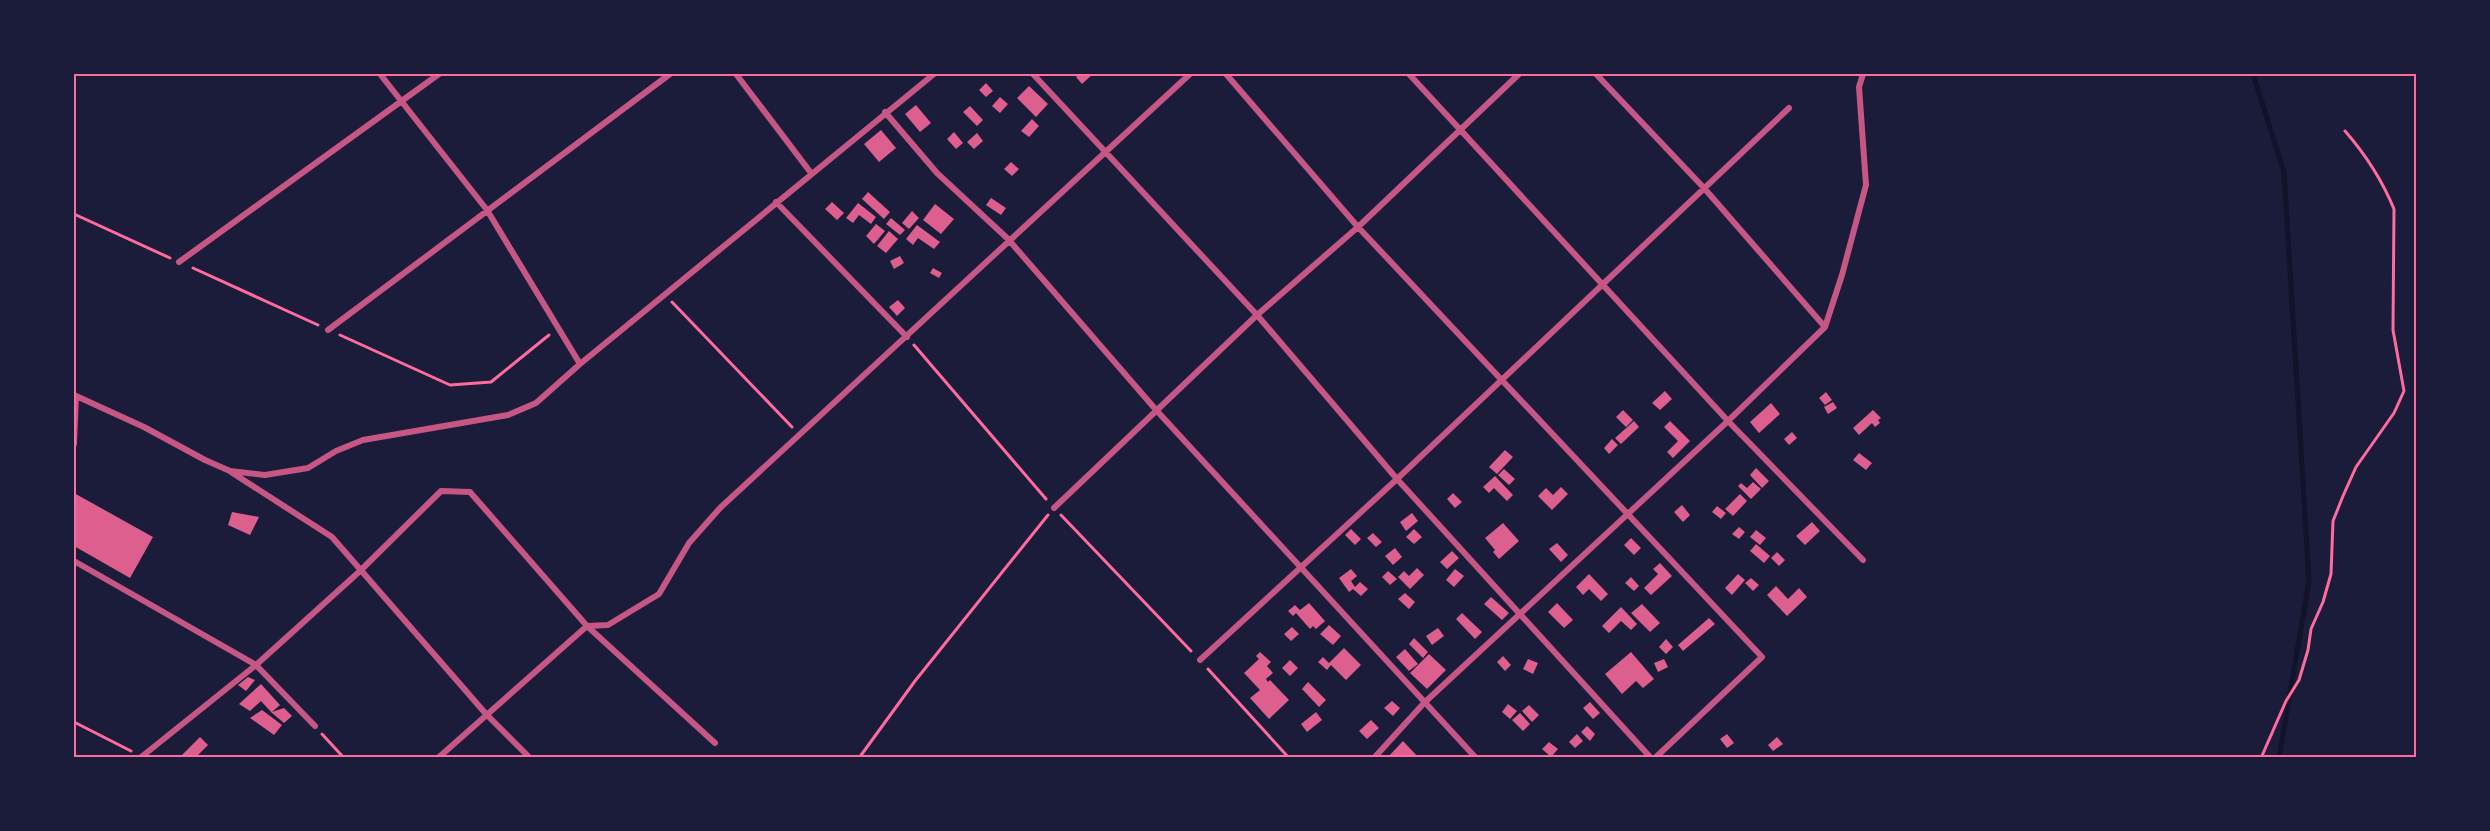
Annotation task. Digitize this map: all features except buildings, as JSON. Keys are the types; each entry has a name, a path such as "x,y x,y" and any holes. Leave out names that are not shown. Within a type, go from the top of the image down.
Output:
{"street":[{"path":"380,74 487,210 580,364"},
{"path":"179,262 439,74"},
{"path":"328,330 670,74"},
{"path":"736,74 811,172"},
{"path":"231,471 265,475 308,468 336,451 363,440 508,415 536,402 811,172 933,74"},
{"path":"1033,74 1257,315 1397,479 1653,758 1762,657 1358,227 1226,74"},
{"path":"438,758 587,626 608,625 659,594 688,543 720,508 907,337 1008,239 1190,74"},
{"path":"1409,74 1728,421 1863,560"},
{"path":"1054,508 1257,315 1358,227 1519,74"},
{"path":"1596,74 1704,188 1825,327"},
{"path":"1374,758 1424,703 1728,421 1825,327 1842,275 1866,185 1859,87 1863,74"},
{"path":"1200,660 1397,479 1789,108"},
{"path":"885,112 937,173 1008,239 1157,411 1476,758"},
{"path":"776,202 907,337"},
{"path":"74,444 75,395 231,471 332,537 486,714 530,758"},
{"path":"141,757 256,664 360,571 441,490 470,492 587,626 716,743"},
{"path":"74,561 256,664 315,726"}],"path":[{"path":"2261,758 2286,700 2299,680 2311,629 2331,574 2330,546 2333,521 2339,504 2356,467 2394,413 2404,391 2393,330 2394,209 2387,191 2365,154 2346,131"},
{"path":"74,214 450,386 491,382 558,327"},
{"path":"664,294 799,434"},
{"path":"907,337 1054,508 1200,660 1289,758"},
{"path":"859,758 915,681 1054,508"},
{"path":"74,722 141,757"},
{"path":"315,726 344,758"}],"waterway":[{"path":"2253,74 2284,172 2309,581 2279,758"}]}
